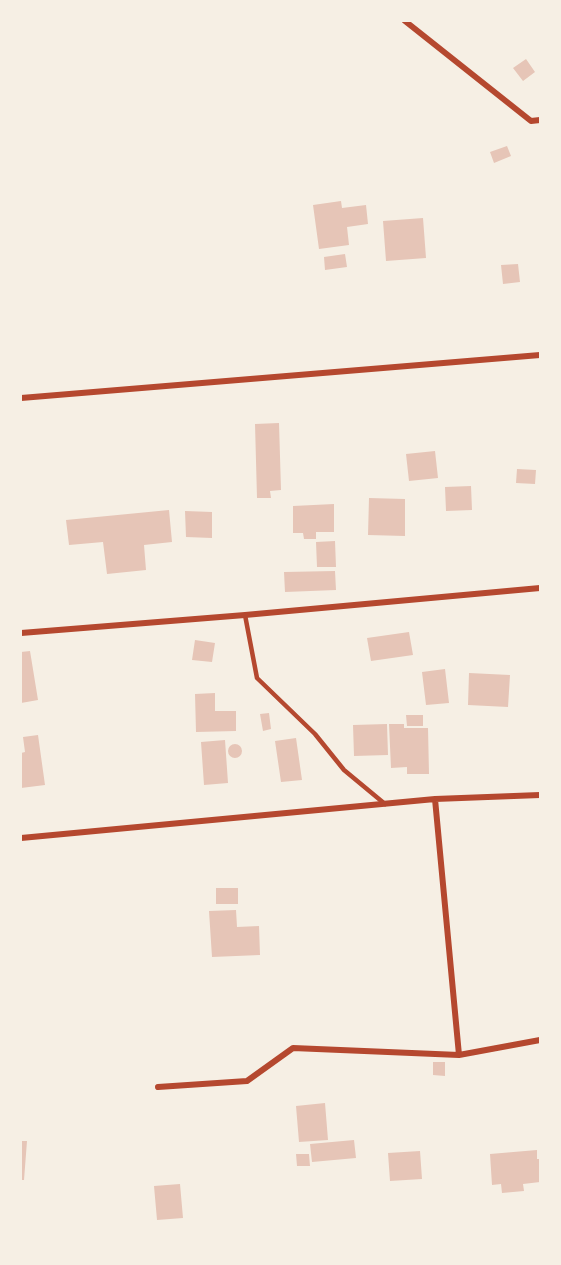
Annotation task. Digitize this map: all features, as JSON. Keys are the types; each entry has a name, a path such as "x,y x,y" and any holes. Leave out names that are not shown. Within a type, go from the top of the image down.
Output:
{"street":[{"path":"405,21 531,121 540,120"},
{"path":"21,398 540,355"},
{"path":"21,633 540,588"},
{"path":"21,838 435,799 540,795"},
{"path":"435,799 459,1055"},
{"path":"158,1087 247,1080 292,1048 459,1055 540,1040"}],"lane":[{"path":"245,615 257,678 315,734 344,770 385,804"}],"building":[{"path":"526,59 535,72 523,81 513,68"},
{"path":"507,146 511,156 494,163 490,152"},
{"path":"341,201 342,208 366,205 368,224 347,227 349,245 319,249 313,205"},
{"path":"423,218 426,258 386,261 383,221"},
{"path":"345,254 347,267 325,270 324,257"},
{"path":"518,264 520,282 503,284 501,265"},
{"path":"279,423 281,490 270,491 271,498 257,498 255,424"},
{"path":"435,451 438,478 409,481 406,454"},
{"path":"517,469 536,470 535,484 516,483"},
{"path":"471,486 472,510 446,511 445,487"},
{"path":"369,498 405,499 405,536 368,535"},
{"path":"334,504 334,532 316,532 316,539 304,539 303,533 293,533 293,506"},
{"path":"169,510 172,542 144,545 146,570 107,574 103,542 69,545 66,520"},
{"path":"185,511 212,512 212,538 186,537"},
{"path":"335,541 336,567 317,567 316,542"},
{"path":"335,571 336,590 285,592 284,572"},
{"path":"409,632 413,655 371,661 367,638"},
{"path":"195,640 215,643 212,662 192,660"},
{"path":"30,651 38,700 21,703 21,652"},
{"path":"445,669 449,703 426,705 422,672"},
{"path":"469,673 510,675 508,707 468,705"},
{"path":"215,693 215,711 236,711 236,731 196,732 195,694"},
{"path":"269,713 271,729 263,731 260,714"},
{"path":"406,715 423,715 423,726 407,726"},
{"path":"387,724 388,755 354,756 353,725"},
{"path":"389,724 404,724 404,728 428,728 429,774 407,774 407,767 391,768"},
{"path":"38,735 45,785 21,788 21,753 25,752 23,737"},
{"path":"296,738 302,780 281,782 275,741"},
{"path":"225,740 228,783 204,785 201,742"},
{"path":"235,744 240,746 242,751 240,756 235,758 230,756 228,751 230,746"},
{"path":"216,888 238,888 238,904 216,904"},
{"path":"236,910 237,927 259,926 260,955 212,957 209,911"},
{"path":"433,1062 445,1062 445,1076 433,1075"},
{"path":"325,1103 328,1140 299,1142 296,1106"},
{"path":"354,1140 356,1158 312,1162 310,1144"},
{"path":"21,1141 27,1141 24,1180 21,1180"},
{"path":"537,1150 537,1159 540,1159 540,1182 523,1184 524,1191 502,1193 501,1184 492,1185 490,1154"},
{"path":"420,1151 422,1179 390,1181 388,1153"},
{"path":"296,1154 309,1154 310,1166 297,1166"},
{"path":"180,1184 183,1218 157,1220 154,1186"}]}
